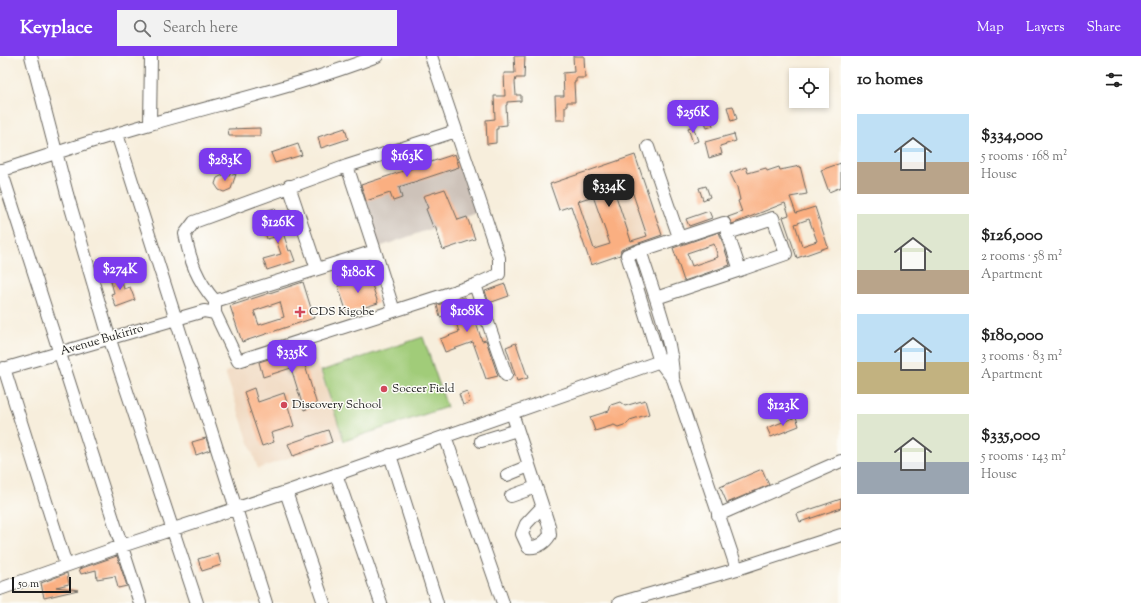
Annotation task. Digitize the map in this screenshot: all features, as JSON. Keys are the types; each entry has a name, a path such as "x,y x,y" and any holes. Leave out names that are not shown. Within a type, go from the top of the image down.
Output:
{"street":[{"path":"31,56 67,194 109,337 197,603"},
{"path":"150,124 151,56"},
{"path":"140,603 0,171 150,124 242,99 360,59 377,56"},
{"path":"431,56 500,258 499,274 475,285 238,362 211,308 188,254 185,234 194,222 289,186 456,131"},
{"path":"117,134 177,318 266,603"},
{"path":"648,147 679,237"},
{"path":"347,166 394,312"},
{"path":"289,186 317,269"},
{"path":"656,298 786,254 773,218 728,233"},
{"path":"673,379 660,362 627,255 724,223 740,270"},
{"path":"640,250 656,298 672,357 673,379 737,569"},
{"name":"Avenue Bukiriro","path":"2,369 211,308 317,269 375,251"},
{"path":"475,285 506,375"},
{"path":"0,589 172,529 286,492 672,357"},
{"path":"2,369 66,565"},
{"path":"512,413 542,507"},
{"path":"482,441 518,430"},
{"path":"445,436 503,603"},
{"path":"390,455 437,603"},
{"path":"718,515 841,461"},
{"path":"507,474 529,466"},
{"path":"336,474 381,603"},
{"path":"511,496 536,487"},
{"path":"286,492 324,603"},
{"path":"619,603 737,569 841,535"}],"shaded area":[{"path":"455,154 476,213 379,247 358,187"},
{"path":"635,155 664,240 591,265 571,206 559,210 550,184"},
{"name":"Discovery School","path":"310,344 343,438 258,469 225,372"}],"green space":[{"name":"Soccer Field","path":"423,337 447,407 344,441 321,371"}],"building":[{"path":"514,56 525,56 524,78 516,78 515,82 516,95 521,95 521,101 507,102 507,125 498,126 498,129 496,129 496,143 487,144 486,120 495,119 494,96 505,96 504,73 515,73"},
{"path":"573,56 584,56 585,78 576,78 576,82 574,82 575,102 567,102 567,106 565,106 565,120 556,120 555,96 564,96 563,73 574,72"},
{"path":"733,106 737,119 731,121 727,107"},
{"path":"709,113 713,126 707,128 703,115"},
{"path":"693,126 698,141 693,143 688,128"},
{"path":"260,128 260,136 229,136 228,129"},
{"path":"345,128 348,139 321,148 318,137"},
{"path":"734,134 736,141 720,146 722,154 709,158 705,142"},
{"path":"298,144 302,155 275,163 271,153"},
{"path":"455,154 459,167 399,187 402,198 393,201 390,193 366,201 361,185"},
{"path":"635,155 662,235 625,248 621,250 620,255 591,265 571,206 559,210 550,184","holes":["631,188 647,236 631,241 615,193","593,196 610,244 594,249 578,201"]},
{"path":"841,163 841,187 829,192 821,170"},
{"path":"800,166 807,194 790,197 796,213 815,207 828,247 797,258 783,217 789,215 785,203 732,224 728,217 742,212 738,201 740,200 737,187 730,173 746,167 748,173 766,168 767,171 779,167 780,170","holes":["809,219 817,241 802,246 795,224"]},
{"path":"231,171 229,176 236,174 231,189 224,192 219,190 215,184 217,178"},
{"path":"706,186 710,197 703,200 699,188"},
{"path":"445,189 458,220 467,217 475,239 443,250 435,226 433,227 426,209 428,208 423,196"},
{"path":"275,208 289,251 291,250 295,261 267,270 263,259 281,254 275,237 267,239 265,232 274,229 268,210"},
{"path":"709,211 712,218 689,226 686,219"},
{"path":"719,232 730,265 684,281 673,248","holes":["714,244 718,257 692,266 687,253"]},
{"path":"119,271 124,289 130,287 135,300 116,307 111,294 114,293 109,274"},
{"path":"358,275 359,279 369,276 378,303 347,313 338,286 349,283 347,278"},
{"name":"CDS Kigobe","path":"303,282 314,318 242,342 230,306","holes":["280,302 284,317 259,325 254,311"]},
{"path":"505,284 509,296 489,303 485,291"},
{"path":"465,297 469,307 474,306 479,319 475,320 482,341 486,340 498,376 486,379 473,342 445,352 440,339 459,332 453,313 440,317 437,305"},
{"path":"516,343 528,378 517,381 506,347"},
{"path":"300,349 317,405 304,410 291,368 263,377 259,362"},
{"path":"254,388 258,402 284,393 294,426 271,433 274,442 262,446 244,392"},
{"path":"467,391 470,402 463,405 459,394"},
{"path":"645,400 649,414 630,420 627,424 618,427 614,425 595,431 590,417 609,411 611,405 620,402 625,406"},
{"path":"796,417 799,426 771,437 767,428"},
{"path":"328,430 332,442 293,456 288,444"},
{"path":"206,438 210,450 196,455 192,442"},
{"path":"762,469 769,485 727,503 720,487"},
{"path":"841,499 841,508 800,522 797,514"},
{"path":"218,553 221,565 202,571 198,559"},
{"path":"117,556 127,586 118,588 115,576 97,579 96,570 81,574 79,569"},
{"path":"67,573 69,584 56,587 78,590 44,598 41,583"}],"place":[{"name":"CDS Kigobe","path":"300,312"},
{"name":"Soccer Field","path":"384,389"},
{"name":"Discovery School","path":"284,405"}]}
